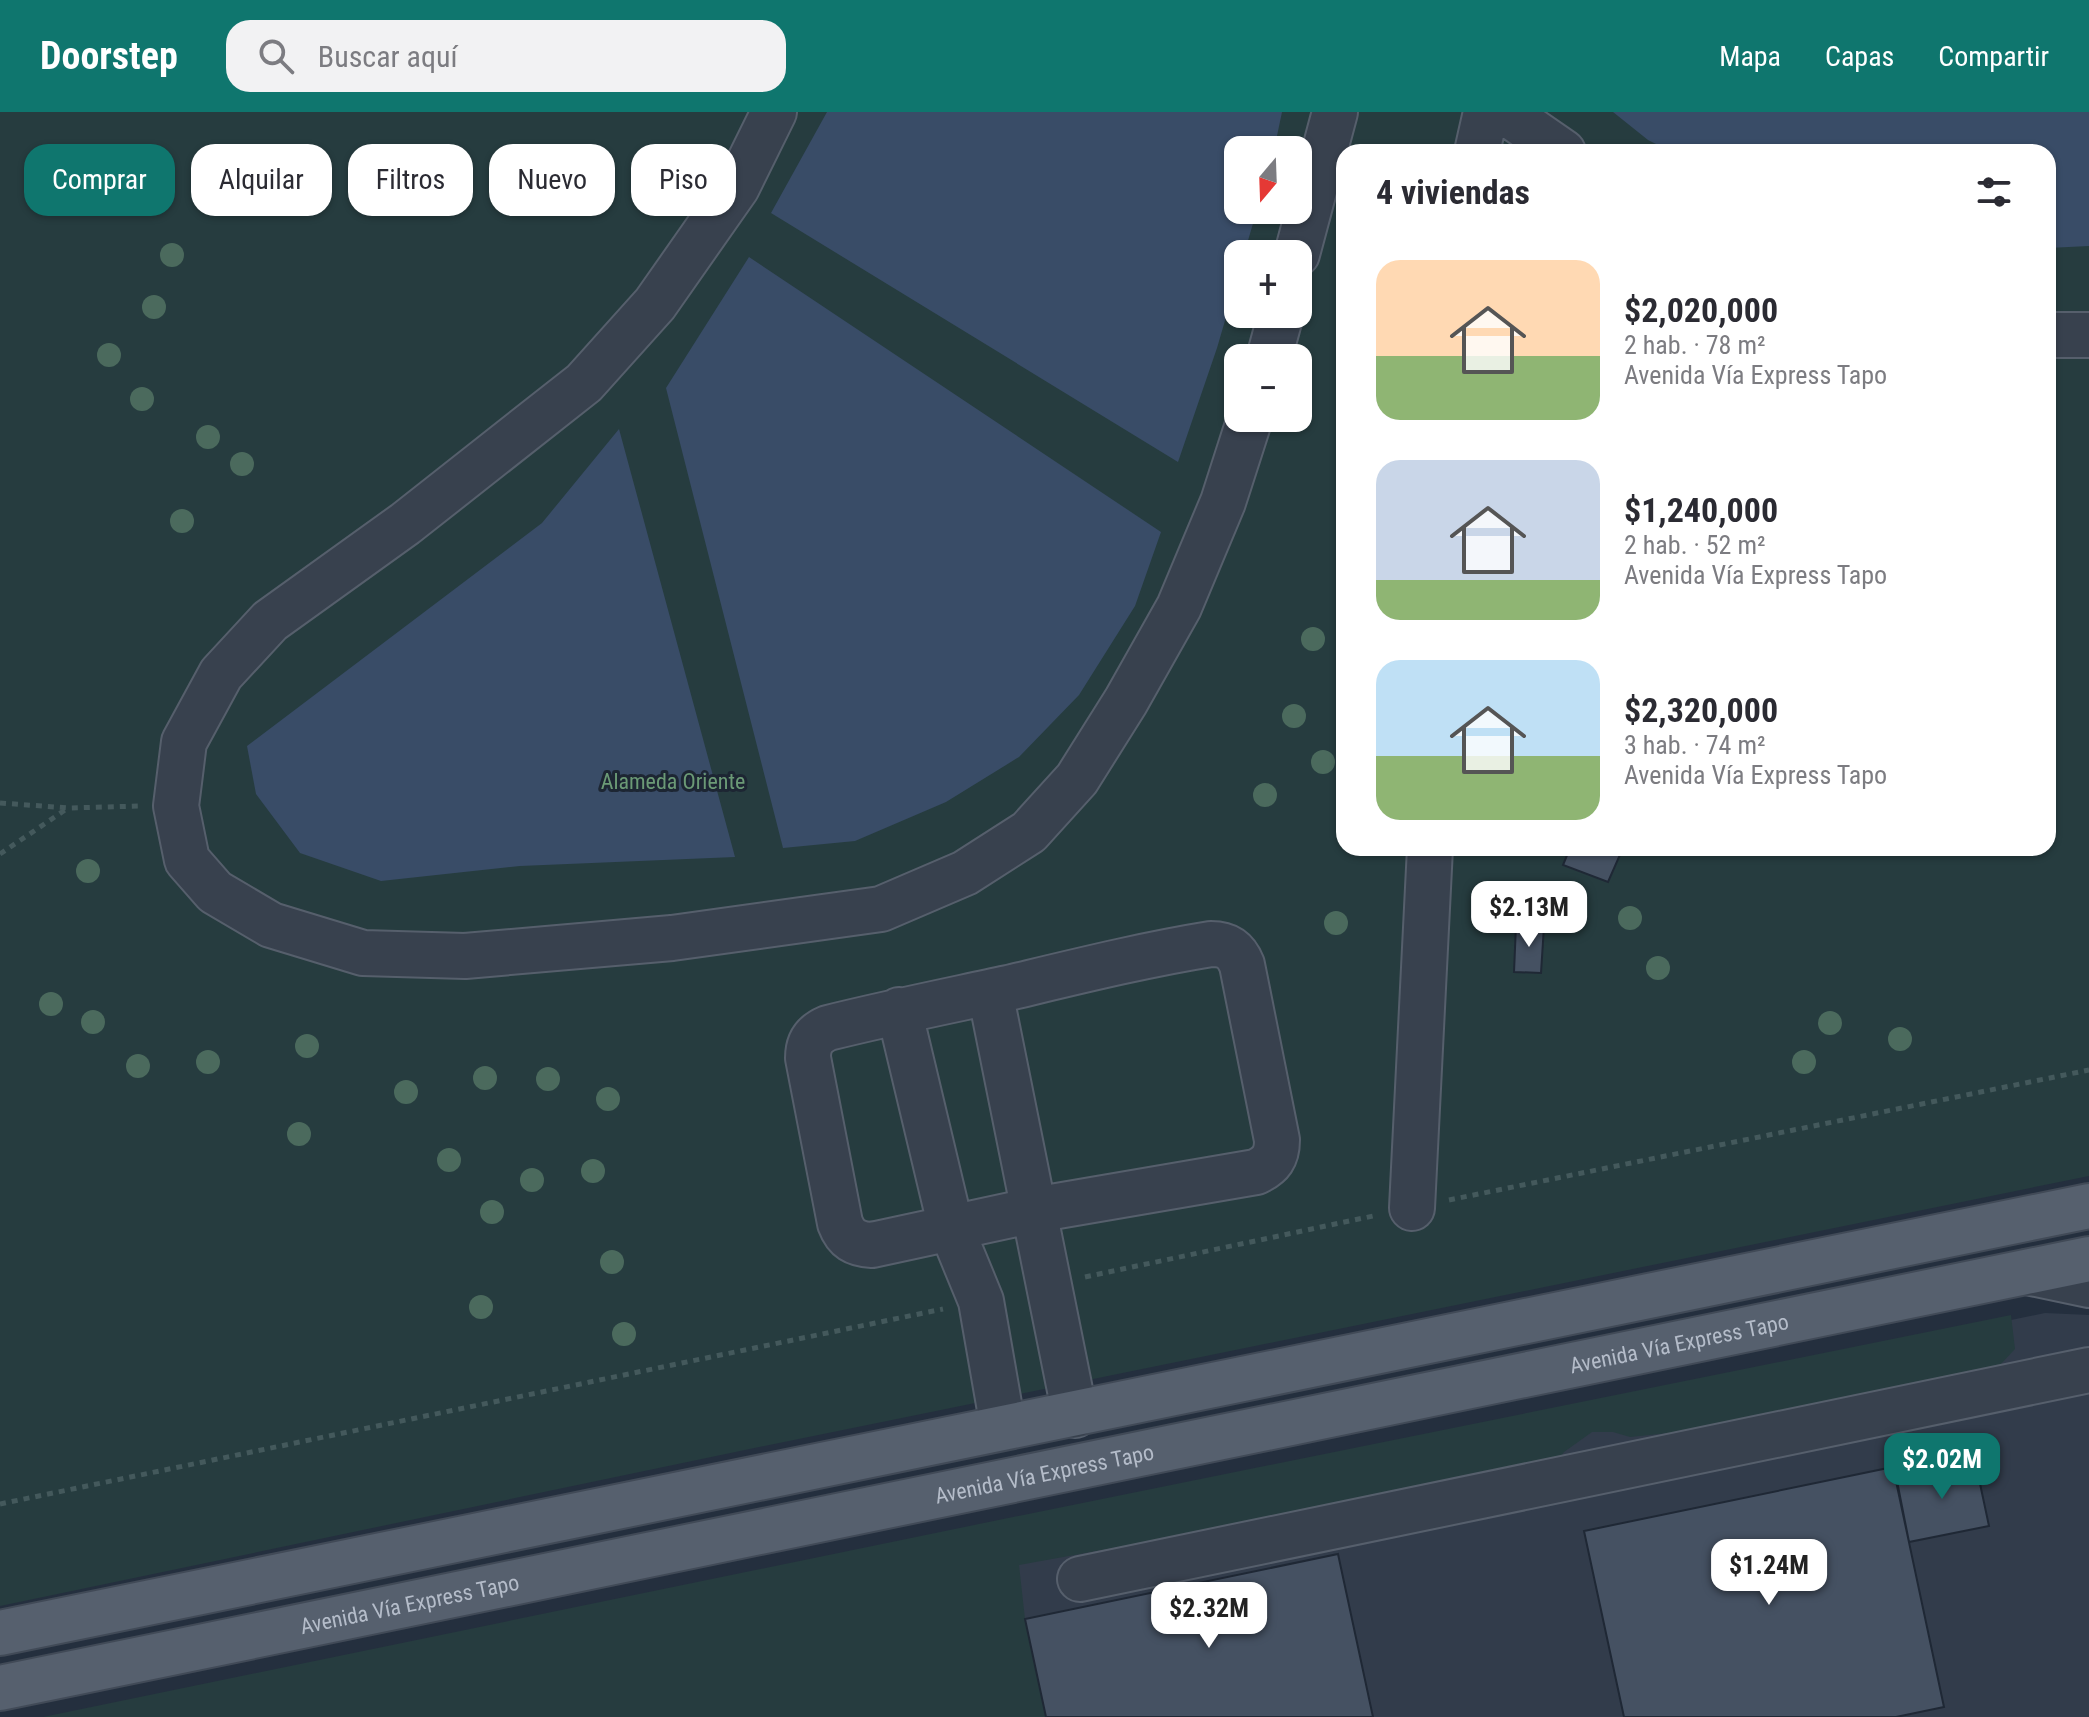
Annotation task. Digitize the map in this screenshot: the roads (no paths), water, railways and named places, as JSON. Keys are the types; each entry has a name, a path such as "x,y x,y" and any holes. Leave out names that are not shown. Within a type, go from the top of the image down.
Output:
{"main road":[{"path":"0,1633 2089,1206"},
{"name":"Avenida Vía Express Tapo","path":"0,1688 2089,1259"}],"lane":[{"path":"774,112 737,187 655,304 584,383 405,524 270,621 221,674 184,742 176,806 187,860 215,892 271,925 363,953 465,956 672,938 881,909 965,873 1029,832 1077,779 1179,607 1223,502 1246,432"},
{"path":"1301,240 1335,112"},
{"path":"1479,144 1486,112"},
{"path":"1505,112 1551,144"},
{"path":"2056,335 2089,335"},
{"path":"1412,1208 1430,856"},
{"path":"1222,944 1238,955 1242,965 1277,1151 1273,1161 1256,1172 1034,1210 872,1245 851,1241 840,1223 808,1048 812,1039 828,1028 899,1010 1153,953 1222,944"},
{"path":"990,992 1075,1415"},
{"path":"899,1010 951,1228 981,1301 1003,1427"},
{"path":"2027,1272 2089,1285"},
{"path":"1080,1579 2089,1370"}],"water":[{"path":"827,112 1282,112 1277,136 1224,136 1224,224 1253,224 1248,240 1224,240 1224,324 1178,462 771,213"},
{"path":"1613,112 2089,112 2089,246 2056,248 2056,144 1656,144"},
{"path":"749,257 1161,532 1135,606 1079,695 1019,757 946,802 855,841 783,848 666,388"},
{"path":"619,429 735,857 520,866 381,881 300,853 256,794 247,746 542,523"}],"park label":[{"name":"Alameda Oriente","path":"673,781"}]}
